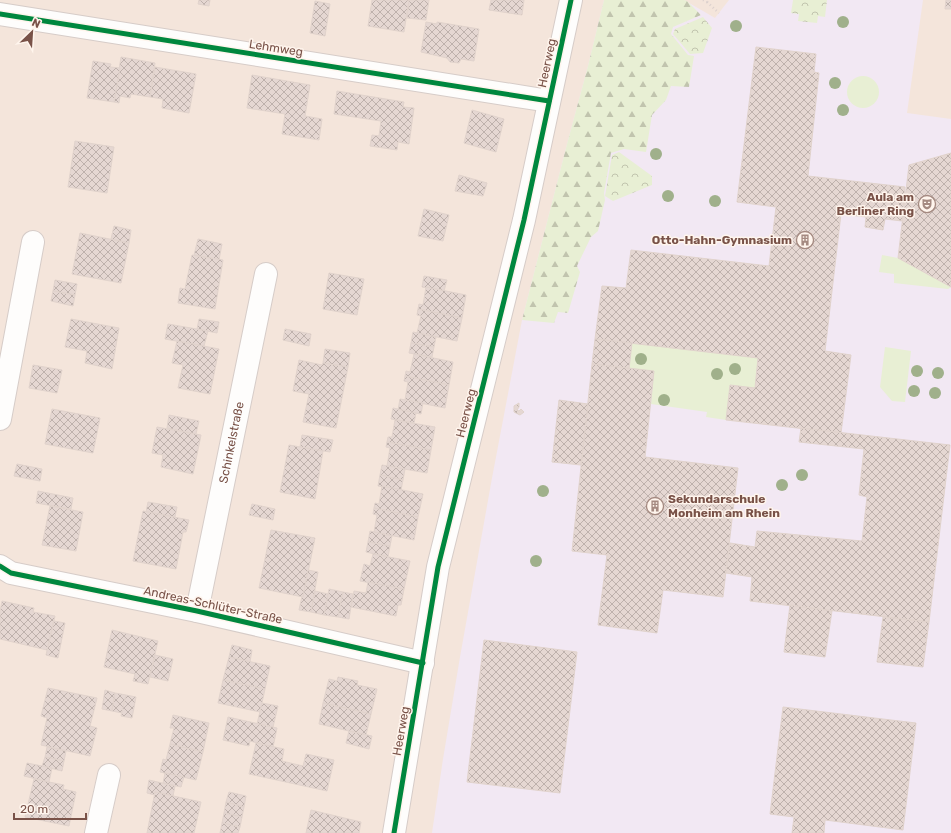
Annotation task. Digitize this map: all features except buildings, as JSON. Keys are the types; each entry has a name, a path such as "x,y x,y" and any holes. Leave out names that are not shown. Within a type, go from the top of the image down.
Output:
{"street":[{"name":"Heerweg","path":"394,833 438,566 524,220 571,0"},
{"name":"Lehmweg","path":"0,14 549,101"},
{"path":"0,419 33,242"},
{"name":"Schinkelstraße","path":"197,611 266,274"},
{"name":"Andreas-Schlüter-Straße","path":"0,566 11,573 197,611 423,663"},
{"path":"96,833 109,775"}],"path":[{"path":"703,0 707,1 719,13"}],"shaded area":[{"path":"0,0 951,0 951,833 0,833"},
{"path":"604,0 684,0 715,18 729,0 923,0 907,113 951,119 951,833 432,833 460,657 522,320"}],"green space":[{"path":"604,0 684,0 687,1 701,15 673,27 671,34 688,55 694,56 689,87 671,86 666,100 652,115 646,152 624,149 611,153 604,193 605,200 598,231 591,237 577,266 580,272 568,313 558,312 554,323 522,320 588,66"},
{"path":"793,0 827,0 825,17 818,16 817,23 798,21 799,14 791,13"},
{"path":"703,17 712,28 703,53 690,54 673,34 675,29"},
{"path":"860,76 866,76 876,83 879,92 878,98 872,105 866,108 860,108 850,101 847,95 847,89 854,79"},
{"path":"619,152 652,176 652,185 613,201 605,196 612,155"},
{"path":"882,255 898,258 951,287 948,289 894,283 894,274 879,272"},
{"path":"632,343 758,358 755,388 730,385 726,420 706,417 707,412 651,404 654,372 629,369"},
{"path":"885,347 911,351 905,402 892,401 880,387"}],"cycle path":[{"path":"394,833 438,567 524,220 571,0"},
{"path":"0,14 549,101"},
{"path":"0,566 11,573 197,611 423,663"}],"place":[{"name":"Aula am Berliner Ring","path":"927,204"},
{"name":"Otto-Hahn-Gymnasium","path":"805,240"},
{"name":"Sekundarschule Monheim am Rhein","path":"655,506"}]}
